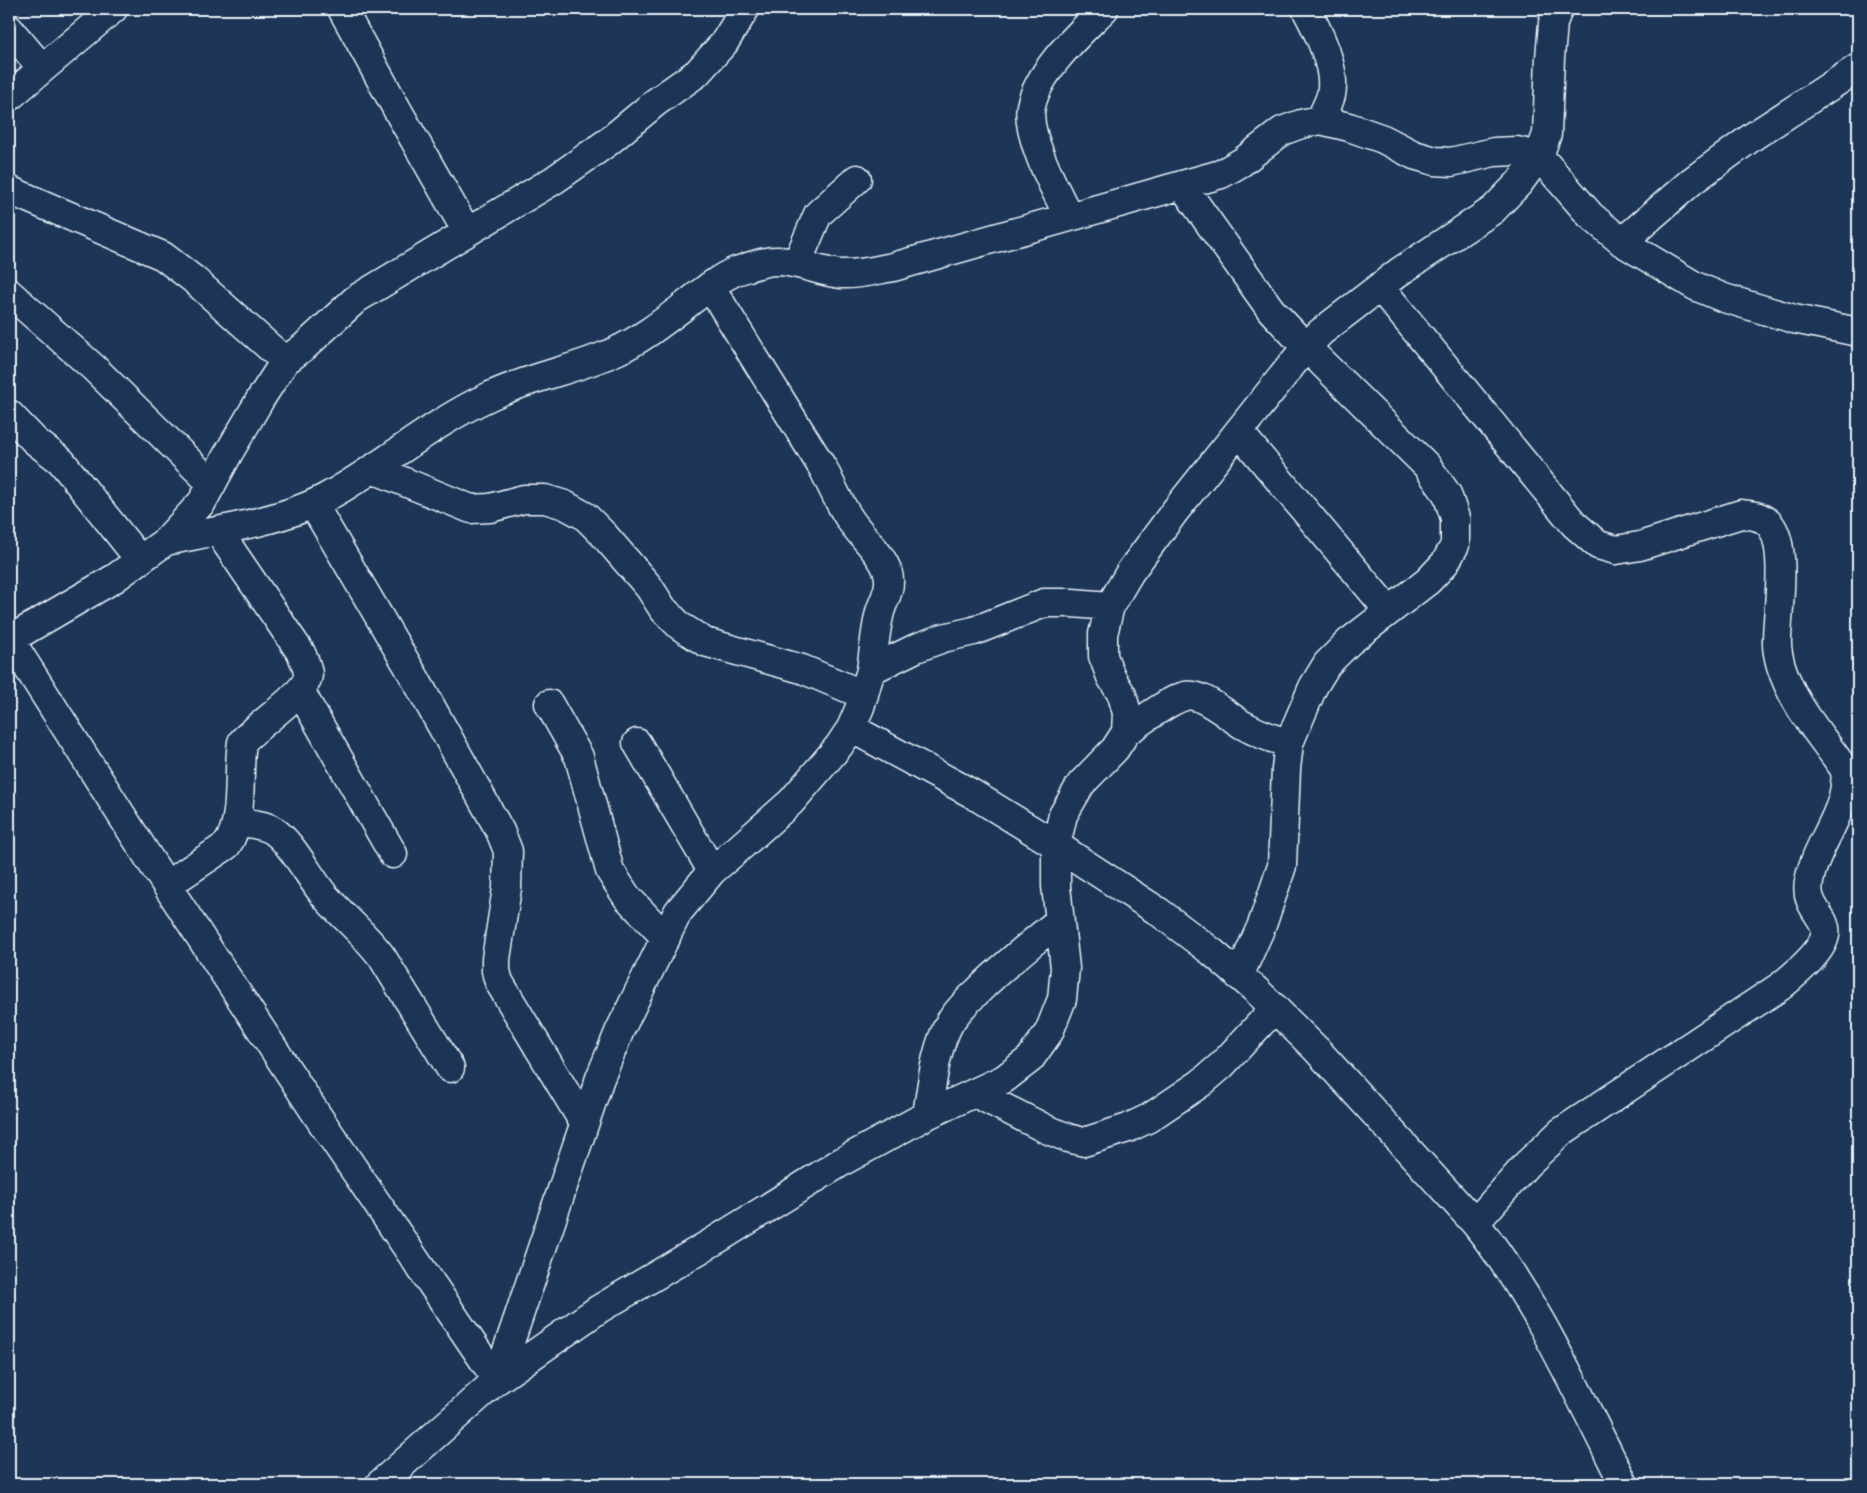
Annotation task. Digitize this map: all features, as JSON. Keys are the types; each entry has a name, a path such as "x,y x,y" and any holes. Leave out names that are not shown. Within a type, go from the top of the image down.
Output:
{"street":[{"path":"9,97 114,9"},
{"path":"342,9 398,112 467,232"},
{"path":"497,1380 317,1115 167,886 9,639 115,578 166,541 202,502 256,406 285,361 304,347 356,299 554,180 608,142 656,102 697,73 724,43 745,9"},
{"path":"1069,217 1040,156 1031,127 1031,106 1042,81 1056,59 1104,9"},
{"path":"1306,9 1325,52 1332,74 1331,94 1320,120"},
{"path":"1126,732 1127,713 1122,695 1111,677 1103,656 1103,634 1110,606 1130,572 1175,510 1306,347 1321,332 1399,272 1493,210 1519,183 1539,156 1547,134 1550,58 1554,23 1558,9"},
{"path":"9,28 42,68"},
{"path":"1622,242 1692,181 1755,135 1858,68"},
{"path":"166,541 218,531 278,516 313,504 373,469 396,451 486,398 517,383 616,351 644,335 710,286 734,272 777,261 797,263 818,270 843,274 865,273 893,267 1221,174 1242,162 1282,131 1300,124 1320,120 1358,130 1383,139 1414,155 1435,161 1451,162 1494,152 1516,151 1539,156 1590,215 1622,242 1695,286 1724,298 1794,319 1858,332"},
{"path":"797,263 818,214 856,179"},
{"path":"1182,185 1271,310 1427,466 1447,494 1456,518 1456,545 1445,563 1428,581 1349,642 1327,664 1313,686 1289,743 1286,769 1282,866 1262,925 1239,976"},
{"path":"9,190 163,256 193,279 285,361"},
{"path":"497,1380 584,1123 620,1030 678,912 712,871 791,802 839,746 851,728 868,682 880,612 887,594 889,578 885,567 851,521 835,495 824,470 710,286"},
{"path":"1380,287 1574,524 1598,545 1616,550 1640,546 1741,514 1756,515 1768,522 1781,555 1777,644 1781,664 1791,694 1845,770 1852,786 1842,800 1814,864 1808,883 1808,898 1814,911 1824,923 1825,935 1811,958 1796,974 1780,986 1561,1132 1527,1164 1475,1222"},
{"path":"9,293 94,368 212,484"},
{"path":"9,414 35,442 60,461 140,560"},
{"path":"1239,432 1389,611"},
{"path":"373,469 471,509 490,508 524,499 545,499 565,505 585,516 649,587 663,609 680,626 705,642 802,669 868,682 916,648 944,638 974,631 1044,604 1072,603 1110,606"},
{"path":"313,504 415,678 500,831 508,850 507,888 498,940 496,971 499,982 584,1123"},
{"path":"167,886 227,845 233,836 237,821 242,742 251,732 300,691 308,677 307,665 300,653 218,531"},
{"path":"300,691 393,854"},
{"path":"380,1484 497,1380 599,1309 844,1161 927,1114 1004,1079 1030,1059 1049,1032 1062,999 1065,968 1056,886 1056,845 1063,815 1081,784 1115,749 1126,732 1187,695 1201,698 1242,724 1267,737 1289,743"},
{"path":"549,704 579,757 610,871 627,897 666,938"},
{"path":"851,728 971,793 1056,845 1159,912 1239,976 1275,1008 1316,1049 1475,1222 1495,1248 1554,1343 1624,1484"},
{"path":"637,743 712,871"},
{"path":"237,821 274,830 283,838 323,894 372,944 382,957 450,1068"},
{"path":"927,1114 934,1072 950,1023 962,1006 998,971 1059,921"},
{"path":"975,1093 1016,1112 1046,1129 1084,1142 1128,1128 1149,1118 1201,1083 1222,1065 1275,1008"}]}
